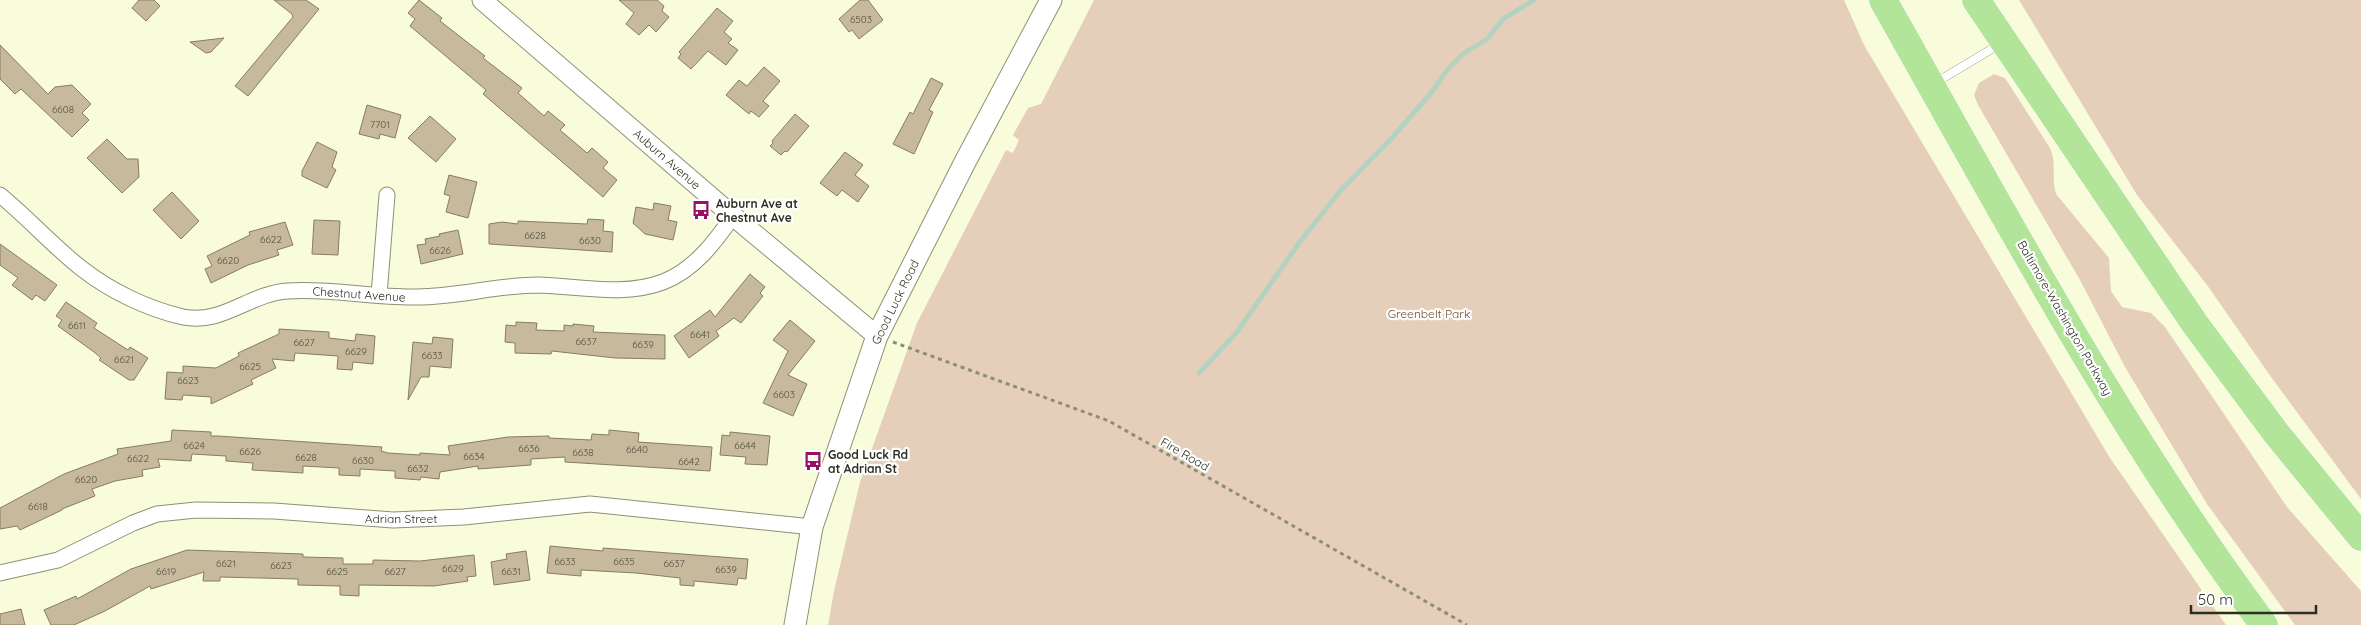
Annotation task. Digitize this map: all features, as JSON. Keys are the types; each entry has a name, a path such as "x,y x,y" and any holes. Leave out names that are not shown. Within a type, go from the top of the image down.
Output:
{"highway":[{"name":"Baltimore-Washington Parkway","path":"1883,0 2114,401 2179,504 2264,625"},
{"path":"1976,0 2195,324 2276,434 2361,537"}],"main road":[{"name":"Good Luck Road","path":"795,625 812,527 877,336 964,164 1051,0"}],"street":[{"name":"Auburn Avenue","path":"482,0 733,216 877,336"},
{"name":"Chestnut Avenue","path":"0,195 82,269 136,301 184,317 210,318 258,298 285,291 327,290 418,297 487,288 536,285 624,290 649,287 665,281 688,267 717,239 733,216"},
{"path":"379,295 387,196"},
{"name":"Adrian Street","path":"0,573 58,560 133,523 157,514 196,510 274,511 393,520 464,517 590,504 812,527"}],"lane":[{"path":"1931,86 2004,42"}],"path":[{"name":"Fire Road","path":"877,336 1108,421 1467,625"}],"green space":[{"name":"Greenbelt Park","path":"1094,0 1844,0 1864,45 2110,458 2226,625 828,625 834,591 860,482 917,323 1006,150 1013,153 1019,140 1013,135 1028,108 1041,104"},
{"path":"2019,0 2361,0 2361,499 2271,377 2207,285 2137,195"},
{"path":"1994,74 2005,78 2050,148 2056,194 2109,258 2111,291 2122,307 2151,313 2165,327 2287,507 2361,591 2361,625 2295,625 2207,504 2125,367 2080,280 1978,105 1974,95 1979,83"}],"building":[{"path":"139,0 154,0 160,6 146,21 132,8"},
{"path":"274,0 306,0 319,9 248,96 235,86 293,17 292,14"},
{"path":"419,0 442,18 440,21 485,56 483,58 522,88 518,93 544,116 548,111 565,125 560,130 587,153 592,148 608,162 603,168 617,180 603,197 483,94 486,90 410,26 415,19 408,13"},
{"path":"619,0 657,0 664,6 662,11 669,17 656,32 649,25 639,35 626,24 634,13"},
{"path":"860,0 868,0 883,20 859,39 852,30 849,32 839,19"},
{"path":"717,8 733,21 724,32 732,39 728,43 738,50 726,65 708,51 691,69 678,58 681,54 679,52"},
{"path":"224,38 211,52 206,53 190,42"},
{"path":"0,45 48,94 55,87 72,85 91,104 82,113 89,120 72,137 21,89 15,94 0,79"},
{"path":"764,67 780,81 763,101 769,106 759,117 751,111 749,114 726,95 739,80 747,86"},
{"path":"931,78 943,84 929,110 933,112 914,154 893,144 910,112 913,114"},
{"path":"367,105 401,115 395,138 380,134 379,139 359,134"},
{"path":"795,114 809,126 787,152 785,151 781,155 770,146 773,143 772,141"},
{"path":"430,116 456,139 436,162 408,138"},
{"path":"107,139 127,159 138,159 139,177 122,193 87,158"},
{"path":"317,142 337,152 332,167 336,170 327,188 302,176 302,171"},
{"path":"845,152 863,165 855,175 869,186 858,202 842,190 837,196 820,183"},
{"path":"449,175 477,182 468,218 446,212 450,196 444,194"},
{"path":"172,192 199,221 181,239 153,210"},
{"path":"654,203 671,206 668,220 677,222 673,240 645,234 633,223 636,207 653,210"},
{"path":"588,219 604,220 603,231 613,232 612,252 489,244 489,224 502,222 518,224 518,221 587,224"},
{"path":"314,220 340,221 338,255 312,254"},
{"path":"285,222 293,245 277,250 279,255 248,265 211,283 205,269 212,266 207,256 250,235 249,232"},
{"path":"458,230 463,254 421,264 417,245 426,244 425,239"},
{"path":"0,244 57,285 45,301 36,295 32,300 12,285 18,278 0,265"},
{"path":"750,274 765,287 760,293 763,296 741,323 734,318 716,331 719,336 689,358 674,336 710,310 715,317"},
{"path":"66,302 97,323 94,328 128,350 130,347 148,358 134,380 129,380 99,360 101,358 94,352 58,326 62,320 56,316"},
{"path":"790,320 815,341 788,375 807,384 793,416 763,403 788,351 773,340"},
{"path":"516,322 537,323 536,330 564,331 564,325 573,326 573,324 594,326 593,332 665,335 665,359 615,358 552,351 551,354 515,353 515,343 505,342 506,325 516,326"},
{"path":"279,329 329,332 329,338 355,341 356,334 375,336 373,364 353,362 352,370 337,369 338,356 295,353 294,361 272,359 276,368 251,380 253,384 211,404 211,397 183,395 182,400 165,399 167,372 183,373 183,366 216,368 239,356 238,353 279,334"},
{"path":"433,337 453,339 451,368 430,366 429,377 421,377 408,400 413,342 432,344"},
{"path":"172,430 211,432 211,436 382,447 381,451 388,453 420,455 420,453 450,455 448,446 508,437 549,436 549,438 591,440 592,434 609,435 609,430 639,433 638,442 712,447 710,471 565,462 565,457 531,459 531,465 478,469 478,466 440,472 439,479 421,477 420,480 395,478 395,471 360,469 360,476 339,475 339,468 303,466 303,473 252,470 253,463 226,461 226,456 192,454 191,461 158,459 160,467 142,470 143,476 115,481 92,489 95,496 62,509 20,530 17,526 0,529 0,508 64,474 118,454 117,449 171,441"},
{"path":"730,432 770,436 767,465 745,464 746,457 720,455 722,435 730,436"},
{"path":"550,546 603,551 603,548 748,559 746,579 738,578 737,585 694,581 694,586 680,585 680,578 636,573 581,570 581,576 547,573"},
{"path":"187,550 303,554 303,557 343,558 343,564 373,564 373,560 420,561 474,555 476,576 467,577 468,581 434,586 359,585 359,596 340,595 340,586 298,585 298,579 220,577 220,581 203,581 204,572 151,589 150,586 105,611 74,625 51,625 44,610 76,596 77,599 131,569"},
{"path":"526,551 530,580 494,585 491,562 507,559 506,554"},
{"path":"21,609 25,625 0,625 0,614"}],"waterway":[{"path":"1199,373 1237,332 1299,243 1341,190 1391,139 1431,93 1448,69 1463,54 1487,39 1503,19 1534,0"}],"place":[{"name":"Auburn Ave at Chestnut Ave","path":"701,210"},
{"name":"Good Luck Rd at Adrian St","path":"813,461"}]}
